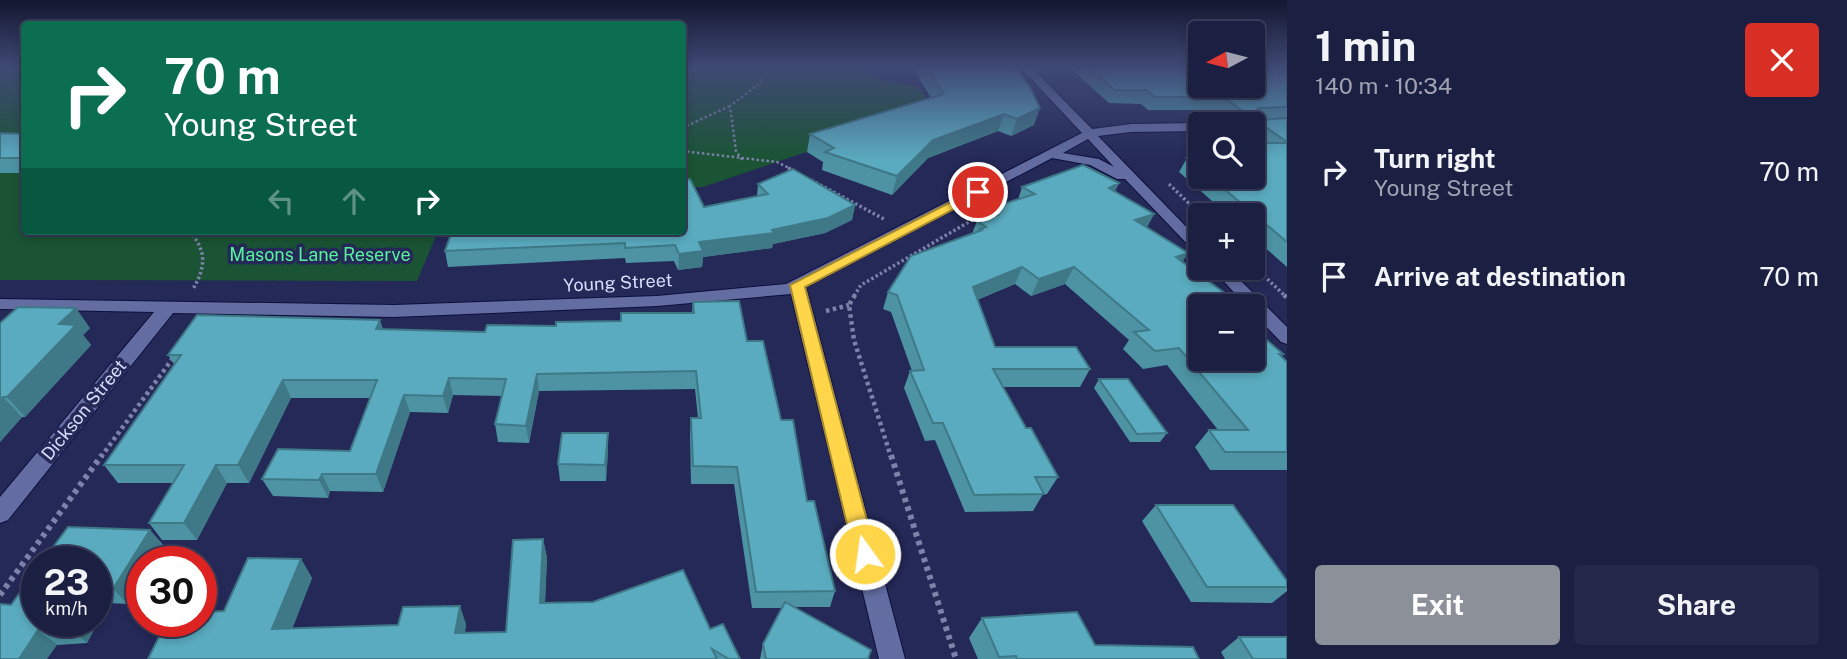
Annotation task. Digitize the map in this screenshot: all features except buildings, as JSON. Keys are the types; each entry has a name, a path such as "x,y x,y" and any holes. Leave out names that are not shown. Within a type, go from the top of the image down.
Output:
{"street":[{"path":"1056,99 1188,237"},
{"name":"Young Street","path":"0,304 394,311 528,307 789,289 1091,134 1131,128 1188,127"},
{"path":"1048,154 1094,162 1135,182"},
{"path":"1231,280 1287,338"},
{"path":"797,285 892,659"},
{"name":"Dickson Street","path":"0,513 174,307"}],"path":[{"path":"686,126 740,99"},
{"path":"730,106 736,150 743,160"},
{"path":"686,152 777,162 889,222 880,226"},
{"path":"1165,180 1189,203"},
{"path":"956,659 854,340 849,305 861,285 989,210"},
{"path":"174,307 205,270 205,251 192,235"},
{"path":"1265,277 1287,298"},
{"path":"0,595 175,356"}],"green space":[{"name":"Masons Lane Reserve","path":"0,99 21,99 21,235 436,235 417,281 0,280"},
{"path":"686,99 926,99 933,109 703,187 686,187"}],"route":[{"path":"865,554 797,285 978,192"}]}
